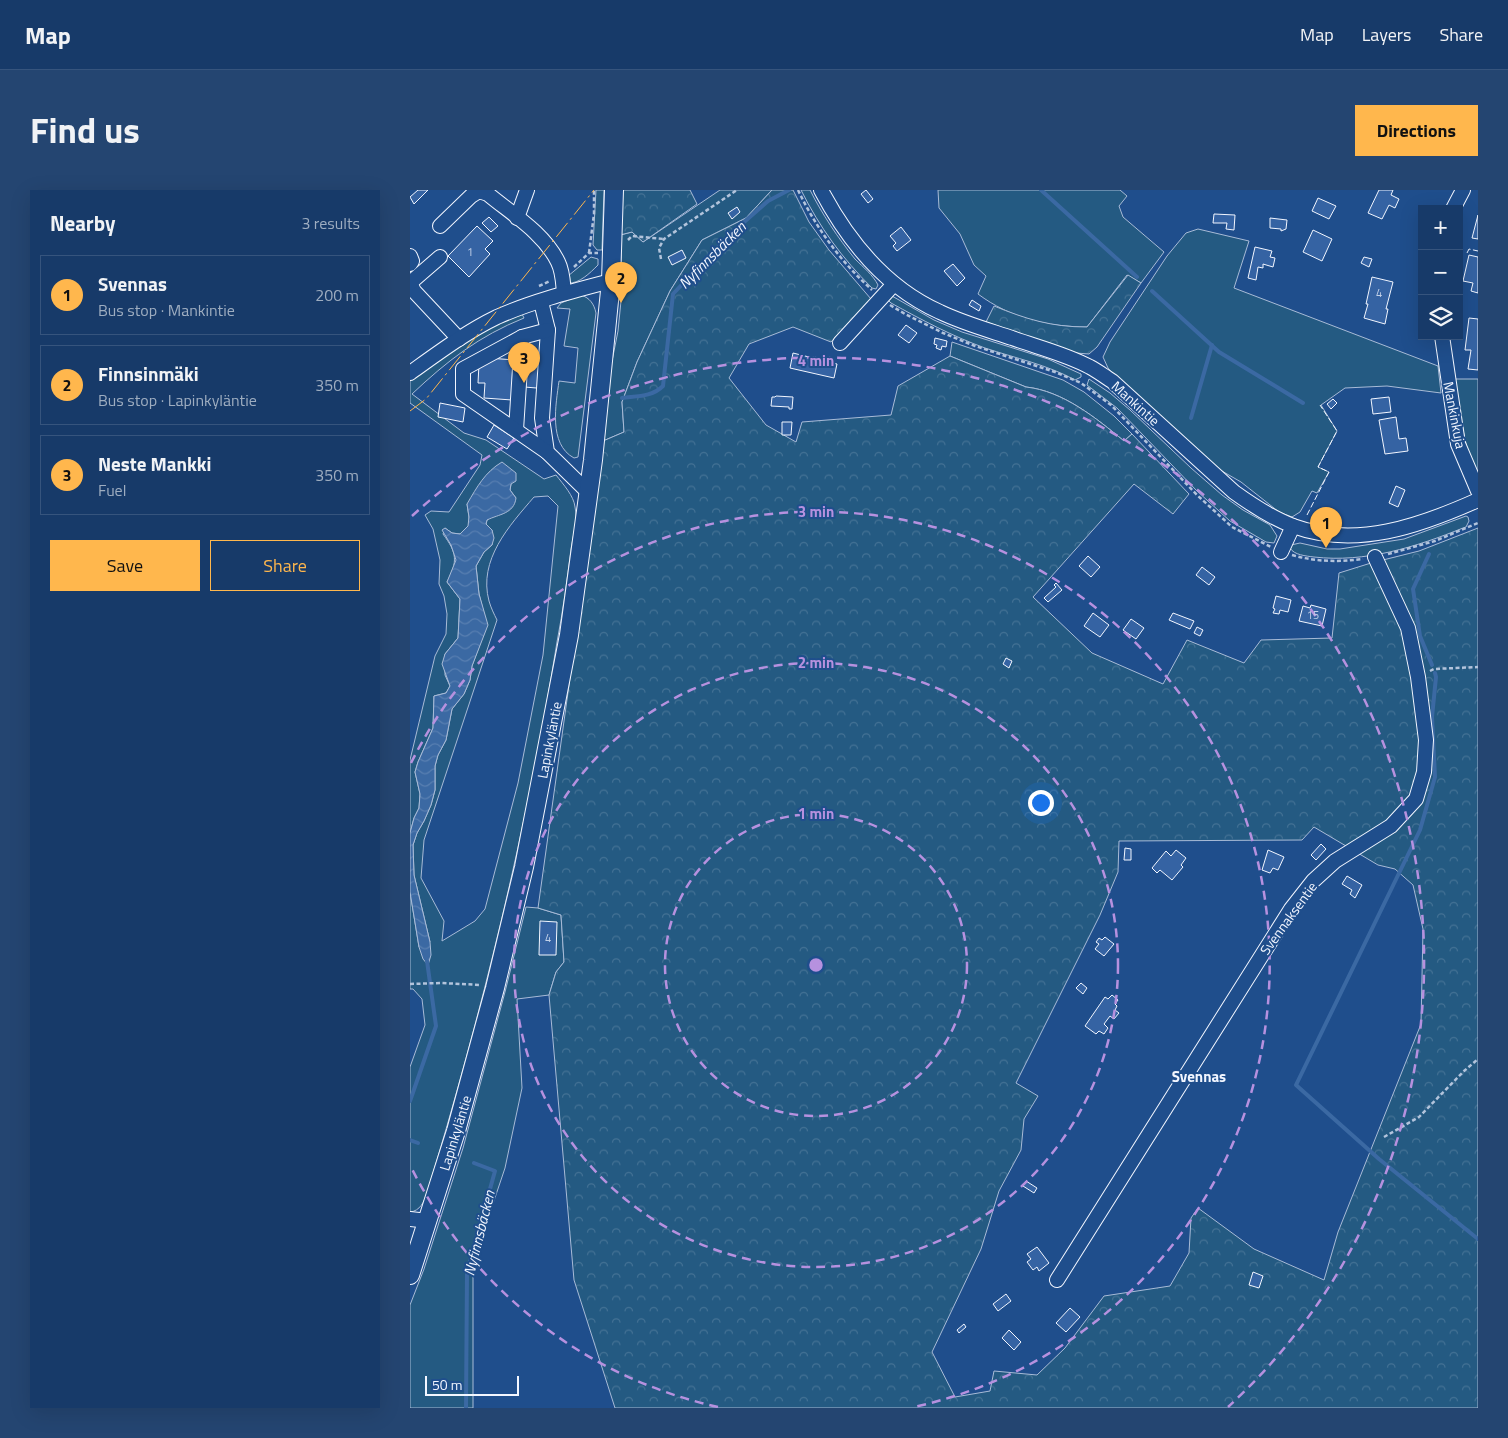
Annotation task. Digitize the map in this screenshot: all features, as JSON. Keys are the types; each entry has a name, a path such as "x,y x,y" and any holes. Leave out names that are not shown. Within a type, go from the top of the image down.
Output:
{"main road":[{"name":"Lapinkyläntie","path":"410,1275 456,1131 494,988 526,859 566,654 580,566 593,460 611,281 614,190"}],"street":[{"path":"517,218 527,190"},
{"name":"Mankintie","path":"820,190 845,232 877,269 915,299 939,312 1090,367 1112,381 1234,492 1256,508 1293,526 1337,535 1388,532 1412,527 1478,500"},
{"path":"1455,205 1463,190"},
{"path":"440,226 471,196 479,191 488,194 533,230 554,254 559,264 564,293"},
{"path":"410,256 412,262 410,264"},
{"path":"440,257 410,283 414,291 459,338"},
{"path":"410,373 459,338 498,317 564,293 611,281"},
{"path":"840,343 894,284"},
{"path":"541,302 548,330 542,418 547,452"},
{"path":"548,330 522,336 464,369 463,394 547,452 588,492"},
{"path":"516,430 522,336"},
{"name":"Mankinkuja","path":"1443,340 1458,444 1478,491"},
{"path":"1281,552 1293,526"},
{"name":"Svennaksentie","path":"1057,1280 1291,909 1313,881 1335,861 1391,826 1416,799 1424,772 1426,740 1418,677 1408,628 1375,557"},
{"path":"410,1219 428,1221"}],"path":[{"path":"589,253 594,214 594,190"},
{"path":"661,259 659,248 664,239 737,190"},
{"path":"798,190 818,228 861,280 881,298 904,314 944,333 975,346 1055,372 1081,383 1111,405 1197,495"},
{"path":"623,245 632,236 664,239"},
{"path":"1375,557 1426,544 1477,524 1474,519"},
{"path":"1418,677 1434,669 1478,667"},
{"path":"410,984 480,984 494,988"},
{"path":"1384,1137 1419,1117 1478,1059"}],"green space":[{"path":"596,190 604,190 602,250 597,250 593,245"},
{"path":"622,190 690,190 697,204 643,242 632,232 620,235"},
{"path":"720,190 772,190 746,218 702,240 670,291 637,362 622,402 624,432 603,441 622,291 620,235 632,232 643,242"},
{"path":"772,190 793,190 809,222 829,250 871,299 831,342 793,327 749,344 729,378 766,425 796,442 802,422 891,415 898,386 950,356 1026,387 1053,394 1066,400 1102,423 1124,441 1132,434 1189,494 1173,514 1134,484 1033,597 1092,653 1163,684 1187,640 1244,663 1261,640 1332,638 1339,573 1419,551 1478,528 1478,1408 615,1408 574,1280 549,995 556,972 564,962 561,915 538,908 603,441 624,432 622,402 637,362 670,291 702,240 746,218","holes":["1314,827 1378,865 1395,869 1413,885 1423,929 1421,1024 1338,1232 1324,1280 1254,1249 1198,1208 1191,1218 1189,1253 1170,1286 1104,1296 1065,1348 1037,1375 994,1371 990,1391 955,1397 932,1352 981,1249 999,1191 1021,1150 1024,1119 1038,1096 1016,1083 1100,915 1118,872 1119,841 1302,840"]},
{"path":"801,190 810,190 842,243 876,281 878,285 876,289 872,288 861,277 841,254 816,217"},
{"path":"938,190 1120,190 1127,196 1119,206 1123,217 1164,252 1141,283 1127,275 1087,327 1072,327 1030,320 1003,309 978,294 986,276 974,265 960,234 939,208"},
{"path":"1198,229 1249,241 1234,288 1438,366 1441,393 1387,386 1345,388 1321,405 1337,431 1318,467 1329,472 1317,493 1312,491 1300,512 1292,517 1279,512 1241,482 1208,463 1119,380 1108,368 1103,357 1110,342 1167,256 1186,233"},
{"path":"591,257 598,259 598,265 580,280 568,283 568,276"},
{"path":"1128,275 1141,283 1097,347 1089,354 1076,353 986,322 994,306 1039,321 1062,326 1087,327"},
{"path":"581,295 591,302 596,313 578,457 574,458 566,452 560,443 557,434 556,412 559,381 575,383 578,348 564,346 570,309 557,308 561,303"},
{"path":"892,296 934,320 962,332 1048,359 1081,374 1081,377 1075,380 1043,366 985,348 961,338 891,303 888,300"},
{"path":"522,314 524,318 492,333 464,350 412,394 464,433 486,440 544,479 556,475 573,499 576,523 532,782 501,920 466,1057 427,1193 419,1208 410,1212 410,1067 425,1025 422,999 413,989 410,989 410,892 419,947 430,942 414,875 413,845 431,805 435,790 435,766 438,755 446,740 452,709 464,694 470,680 472,666 487,625 479,594 476,566 484,552 492,545 492,530 486,524 487,520 516,498 510,490 511,484 467,504 469,526 460,534 452,533 445,528 443,534 451,547 454,557 453,568 447,582 460,599 458,638 445,654 445,675 450,686 446,693 434,696 433,728 415,772 420,794 419,808 410,833 410,760 435,656 446,634 447,614 444,596 439,584 440,560 433,529 425,515 431,511 449,512 480,465 482,455 410,403 410,381 470,339","holes":["548,496 558,506 543,655 518,783 485,909 475,921 442,941 444,921 421,878 424,840 497,620 489,601 488,572 498,544 534,497"]},
{"path":"952,342 1063,380 1084,392 1114,416 1132,434 1124,441 1102,423 1066,400 1053,394 1026,387 950,356"},
{"path":"1089,379 1130,410 1222,495 1243,510 1270,525 1277,536 1274,543 1266,542 1230,521 1197,491 1117,408 1087,385"},
{"path":"1452,379 1478,379 1478,478 1471,467"},
{"path":"1466,516 1469,521 1466,527 1390,552 1352,558 1333,558 1304,556 1297,554 1290,548 1291,545 1300,543 1327,549 1340,549 1404,539"},
{"path":"526,907 538,908 561,915 564,962 556,972 549,995 517,999 522,1088 505,1168 473,1263 473,1408 410,1408 410,1305 424,1269 463,1148"}],"water":[{"path":"502,462 516,473 516,481 511,484 510,490 516,498 515,503 509,510 487,520 486,524 492,530 494,538 492,545 484,552 476,566 479,594 488,625 472,666 470,680 464,694 452,709 446,740 438,755 435,766 435,790 431,805 413,845 414,875 430,942 431,955 428,965 423,959 419,947 410,892 410,833 419,808 420,794 415,772 433,728 434,696 446,693 450,686 442,664 445,654 458,638 460,599 447,582 456,560 451,545 442,530 445,528 452,533 460,534 468,526 467,504 486,475"}],"building":[{"path":"418,190 428,190 414,204 410,197"},
{"path":"866,190 873,199 868,203 861,194"},
{"path":"1379,190 1393,190 1391,195 1399,199 1395,208 1389,205 1382,219 1368,213"},
{"path":"1318,198 1336,206 1329,219 1312,211"},
{"path":"737,207 740,212 732,219 728,213"},
{"path":"1214,214 1235,215 1234,230 1226,229 1227,223 1213,223"},
{"path":"1478,215 1478,239 1472,238"},
{"path":"489,217 498,226 491,232 482,223"},
{"path":"1270,218 1287,220 1286,229 1281,231 1281,229 1270,228"},
{"path":"477,226 493,241 485,249 490,254 469,277 448,256"},
{"path":"901,227 911,240 897,251 893,246 896,243 890,236"},
{"path":"1313,230 1332,239 1322,261 1303,252"},
{"path":"1255,247 1272,251 1270,257 1275,258 1273,267 1263,264 1263,268 1258,267 1256,280 1248,278"},
{"path":"682,250 686,258 672,265 668,257"},
{"path":"1469,255 1478,257 1478,293 1471,291 1473,283 1463,281"},
{"path":"1364,257 1372,259 1369,267 1361,263"},
{"path":"953,264 965,278 957,286 944,271"},
{"path":"1372,277 1393,282 1386,309 1388,309 1385,324 1364,318"},
{"path":"972,300 981,306 979,311 969,305"},
{"path":"1469,318 1478,319 1478,370 1468,369 1471,350 1465,350"},
{"path":"906,325 917,333 909,343 898,335"},
{"path":"935,338 947,341 946,347 942,346 941,350 936,348 937,345 934,344"},
{"path":"793,353 837,364 834,378 790,368"},
{"path":"488,358 515,360 512,400 484,398 485,383 478,383 479,364 487,364"},
{"path":"515,362 550,364 548,389 513,386"},
{"path":"772,397 793,397 792,409 789,409 789,407 771,406"},
{"path":"1389,397 1391,412 1373,414 1371,399"},
{"path":"1333,399 1337,403 1331,409 1327,404"},
{"path":"440,403 465,408 463,422 438,417"},
{"path":"1396,417 1399,439 1406,438 1408,451 1385,454 1379,420"},
{"path":"782,422 792,422 791,435 782,435"},
{"path":"494,425 514,438 507,449 487,437"},
{"path":"1396,486 1405,490 1398,507 1389,503"},
{"path":"1088,556 1100,567 1091,577 1079,566"},
{"path":"1202,567 1215,577 1209,585 1196,575"},
{"path":"1056,583 1062,590 1048,602 1044,598 1056,587 1054,585"},
{"path":"1276,596 1291,600 1288,612 1280,610 1279,614 1273,613"},
{"path":"1311,605 1326,609 1322,626 1299,621 1303,606 1310,608"},
{"path":"1093,613 1109,625 1100,637 1084,626"},
{"path":"1173,613 1194,621 1190,629 1169,620"},
{"path":"1131,619 1144,628 1136,639 1123,630"},
{"path":"1197,627 1203,630 1200,636 1194,633"},
{"path":"1006,658 1012,661 1009,668 1003,664"},
{"path":"1321,844 1326,849 1316,860 1311,855"},
{"path":"1125,848 1131,849 1131,860 1124,860"},
{"path":"1176,850 1186,858 1181,865 1183,867 1172,880 1160,870 1157,873 1152,868 1166,851 1171,856"},
{"path":"1268,850 1284,857 1278,870 1273,868 1270,873 1262,870"},
{"path":"1347,876 1362,885 1355,898 1350,894 1352,890 1342,884"},
{"path":"540,921 557,922 556,955 539,955"},
{"path":"1105,937 1114,944 1104,956 1095,949 1099,944 1096,942 1099,938 1102,940"},
{"path":"1081,983 1087,988 1083,994 1076,988"},
{"path":"1112,995 1118,1000 1115,1004 1117,1006 1115,1010 1119,1013 1114,1019 1110,1016 1104,1024 1108,1028 1104,1034 1099,1031 1096,1034 1085,1026 1105,997 1108,999"},
{"path":"1026,1181 1037,1188 1034,1193 1023,1186"},
{"path":"1037,1247 1049,1263 1039,1271 1037,1267 1033,1270 1027,1262 1031,1259 1027,1254"},
{"path":"1253,1272 1263,1276 1259,1288 1249,1285"},
{"path":"1006,1294 1011,1301 998,1311 993,1304"},
{"path":"1070,1308 1080,1317 1066,1332 1056,1323"},
{"path":"964,1324 966,1327 959,1333 957,1330"},
{"path":"1009,1330 1021,1342 1014,1350 1002,1338"}],"waterway":[{"name":"Nyfinnsbäcken","path":"622,398 649,394 663,386 673,294 743,223 768,201 789,190"},
{"path":"1041,190 1137,277"},
{"path":"1152,291 1219,352 1303,403"},
{"path":"1191,418 1212,345"},
{"path":"1429,554 1413,589 1420,636 1432,665"},
{"path":"1435,673 1432,717 1435,777 1420,830 1296,1085 1379,1159 1478,1239"},
{"name":"Nyfinnsbäcken","path":"410,1101 436,1026 427,961"},
{"name":"Nyfinnsbäcken","path":"410,1140 418,1143"},
{"name":"Nyfinnsbäcken","path":"466,1408 467,1272 495,1171 474,1163"}],"fence":[{"path":"1467,253 1469,249 1478,251"},
{"path":"1307,515 1329,472 1318,467 1337,431 1320,405"}],"power":[{"path":"410,411 426,399 594,190"}],"place":[{"name":"Finnsinmäki","path":"621,303"},
{"name":"Neste Mankki","path":"524,383"},
{"name":"Svennas","path":"1326,548"}],"district":[{"name":"Svennas","path":"1199,1076"}]}
